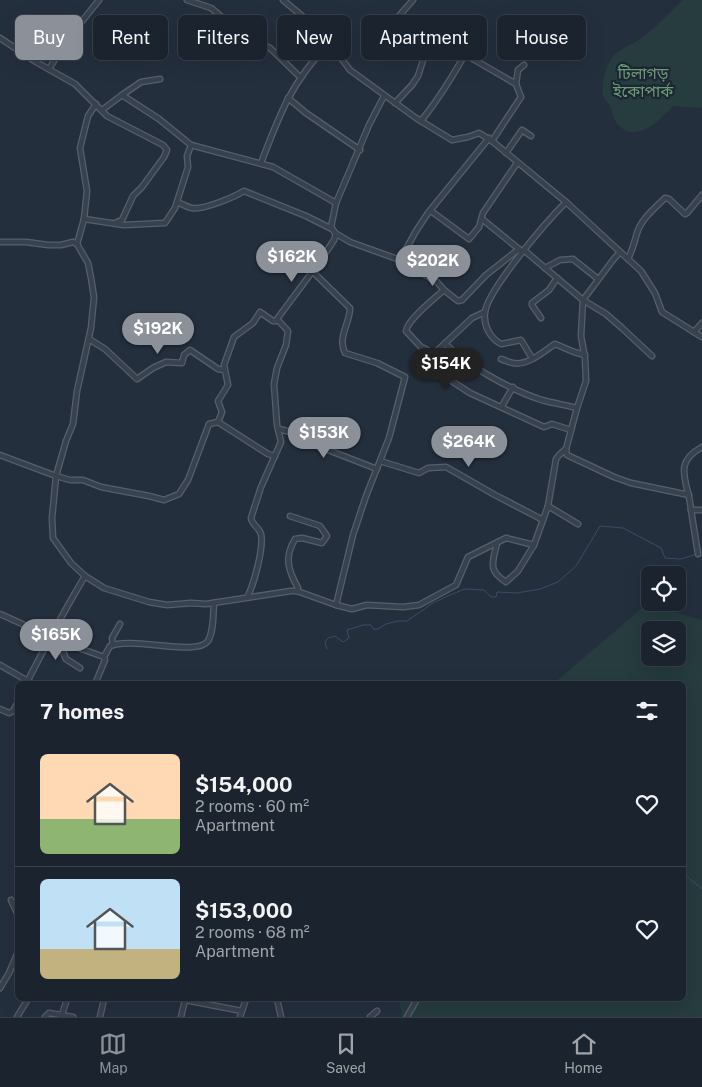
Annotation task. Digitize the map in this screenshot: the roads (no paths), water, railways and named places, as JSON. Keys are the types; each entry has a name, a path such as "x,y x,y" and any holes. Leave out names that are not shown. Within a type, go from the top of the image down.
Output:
{"street":[{"path":"49,69 67,40 99,0"},
{"path":"187,0 211,8 246,37 270,48 300,77"},
{"path":"283,0 301,15"},
{"path":"395,103 418,76 426,51 398,17 412,0"},
{"path":"0,38 75,84 107,116 164,145 167,150 164,158 133,196 122,220 116,223"},
{"path":"261,163 280,112 300,77 314,60"},
{"path":"342,60 350,70 384,96 452,140 479,133 491,140 566,202 641,271 655,293 662,312 702,337"},
{"path":"421,121 463,60"},
{"path":"475,60 516,84"},
{"path":"400,260 430,211 491,140 521,97 516,84 518,70 524,65"},
{"path":"102,110 141,82 160,79"},
{"path":"122,95 159,118 191,145 261,163 286,174 336,203"},
{"path":"277,321 278,316 313,272 334,240 336,203 369,125 384,96"},
{"path":"288,98 360,150"},
{"path":"77,244 84,219 87,191 80,148 88,116 96,104"},
{"path":"506,153 522,130 531,136"},
{"path":"84,219 124,225 165,223 176,208 188,167 187,156 191,145"},
{"path":"430,211 469,239 479,227 482,213 517,163"},
{"path":"178,202 192,208 204,207 219,201 232,199 244,190 306,216 350,242 400,260 421,270 422,273 437,282 458,302 518,248"},
{"path":"628,259 643,220 665,198 669,199 685,214 702,195"},
{"path":"532,358 521,340 501,344 495,341 486,325 485,312 493,294 524,251 544,224 566,202"},
{"path":"482,219 583,300 606,314 652,356"},
{"path":"0,242 26,242 48,245 61,245 73,242 77,244 88,263 94,297 94,310 77,391 73,424 56,476 52,518 53,538 72,563 85,576 104,588 149,602 167,605 190,602 200,604 214,603 283,591 297,592 352,609 367,605 403,607 419,604 456,585 468,558 506,538 534,545"},
{"path":"620,252 583,300 581,336 585,355 586,382 566,449 567,455 631,483 689,496"},
{"path":"545,268 560,260 573,259 598,279"},
{"path":"313,272 350,308 343,333 343,350 345,353 377,363 405,377 389,438 366,496 354,534 336,605"},
{"path":"540,318 532,303 549,290 557,278"},
{"path":"433,354 414,340 406,331 408,323 444,290"},
{"path":"218,422 222,412 218,401 228,385 224,370 225,359 234,336 253,323 260,312 273,321 277,321 288,331 286,345 277,368 274,384 281,442 261,488 251,518 260,532 261,543 255,579 248,596"},
{"path":"485,312 472,318 424,363 470,393 502,406 544,427 552,424 571,430"},
{"path":"694,332 702,323"},
{"path":"89,340 105,349 137,379 158,365 166,362 182,362 184,354 190,350 218,369 224,370"},
{"path":"445,343 451,351 478,370 512,387 543,400 577,408"},
{"path":"501,359 514,364 523,362 555,344 585,355"},
{"path":"502,406 512,387"},
{"path":"0,455 56,476 83,480 101,487 164,500 179,494 188,480 209,424 218,422 268,454 275,456"},
{"path":"279,429 302,436 315,445 377,469"},
{"path":"698,554 689,496 684,477 686,461 692,452 702,447"},
{"path":"497,543 492,568 497,576 506,582 518,571 534,545 548,506 556,460 566,449"},
{"path":"380,461 419,472 428,468 446,467 494,495 543,520"},
{"path":"548,506 578,524"},
{"path":"691,510 702,510"},
{"path":"290,516 320,526 327,536 322,543 302,538 295,539 288,551 289,570 298,588 297,592"},
{"path":"30,681 59,620 85,576"},
{"path":"113,645 149,643 183,648 203,645 208,640 214,603"},
{"path":"0,614 51,638 68,642 104,657"},
{"path":"95,681 105,660 104,657 113,645 112,638 120,624"},
{"path":"68,642 64,652 66,659 80,668"},
{"path":"0,665 26,681"},
{"path":"0,709 9,713 15,707"},
{"path":"11,900 15,909"},
{"path":"0,988 15,958"},
{"path":"17,1017 27,1001"},
{"path":"62,1015 66,1001"},
{"path":"100,1017 104,1001"},
{"path":"181,1017 185,1001"},
{"path":"194,1001 242,1011"},
{"path":"240,1017 245,1001"},
{"path":"277,1001 281,1017"},
{"path":"407,1017 416,1001"},
{"path":"370,1017 377,1011"},
{"path":"45,1017 49,1013 73,1017"}],"waterway":[{"path":"327,649 325,642 328,638 335,636 343,642 349,638 347,630 363,625 371,625 373,629 378,629 386,624 407,621 433,603 465,589 484,590 491,597 496,597 497,592 517,593 540,589 558,582 576,566 600,526 623,528 661,548 665,558 681,559 694,555"},
{"path":"686,876 702,889"}],"park label":[{"name":"টিলাগড় ইকোপার্ক","path":"643,82"}]}
